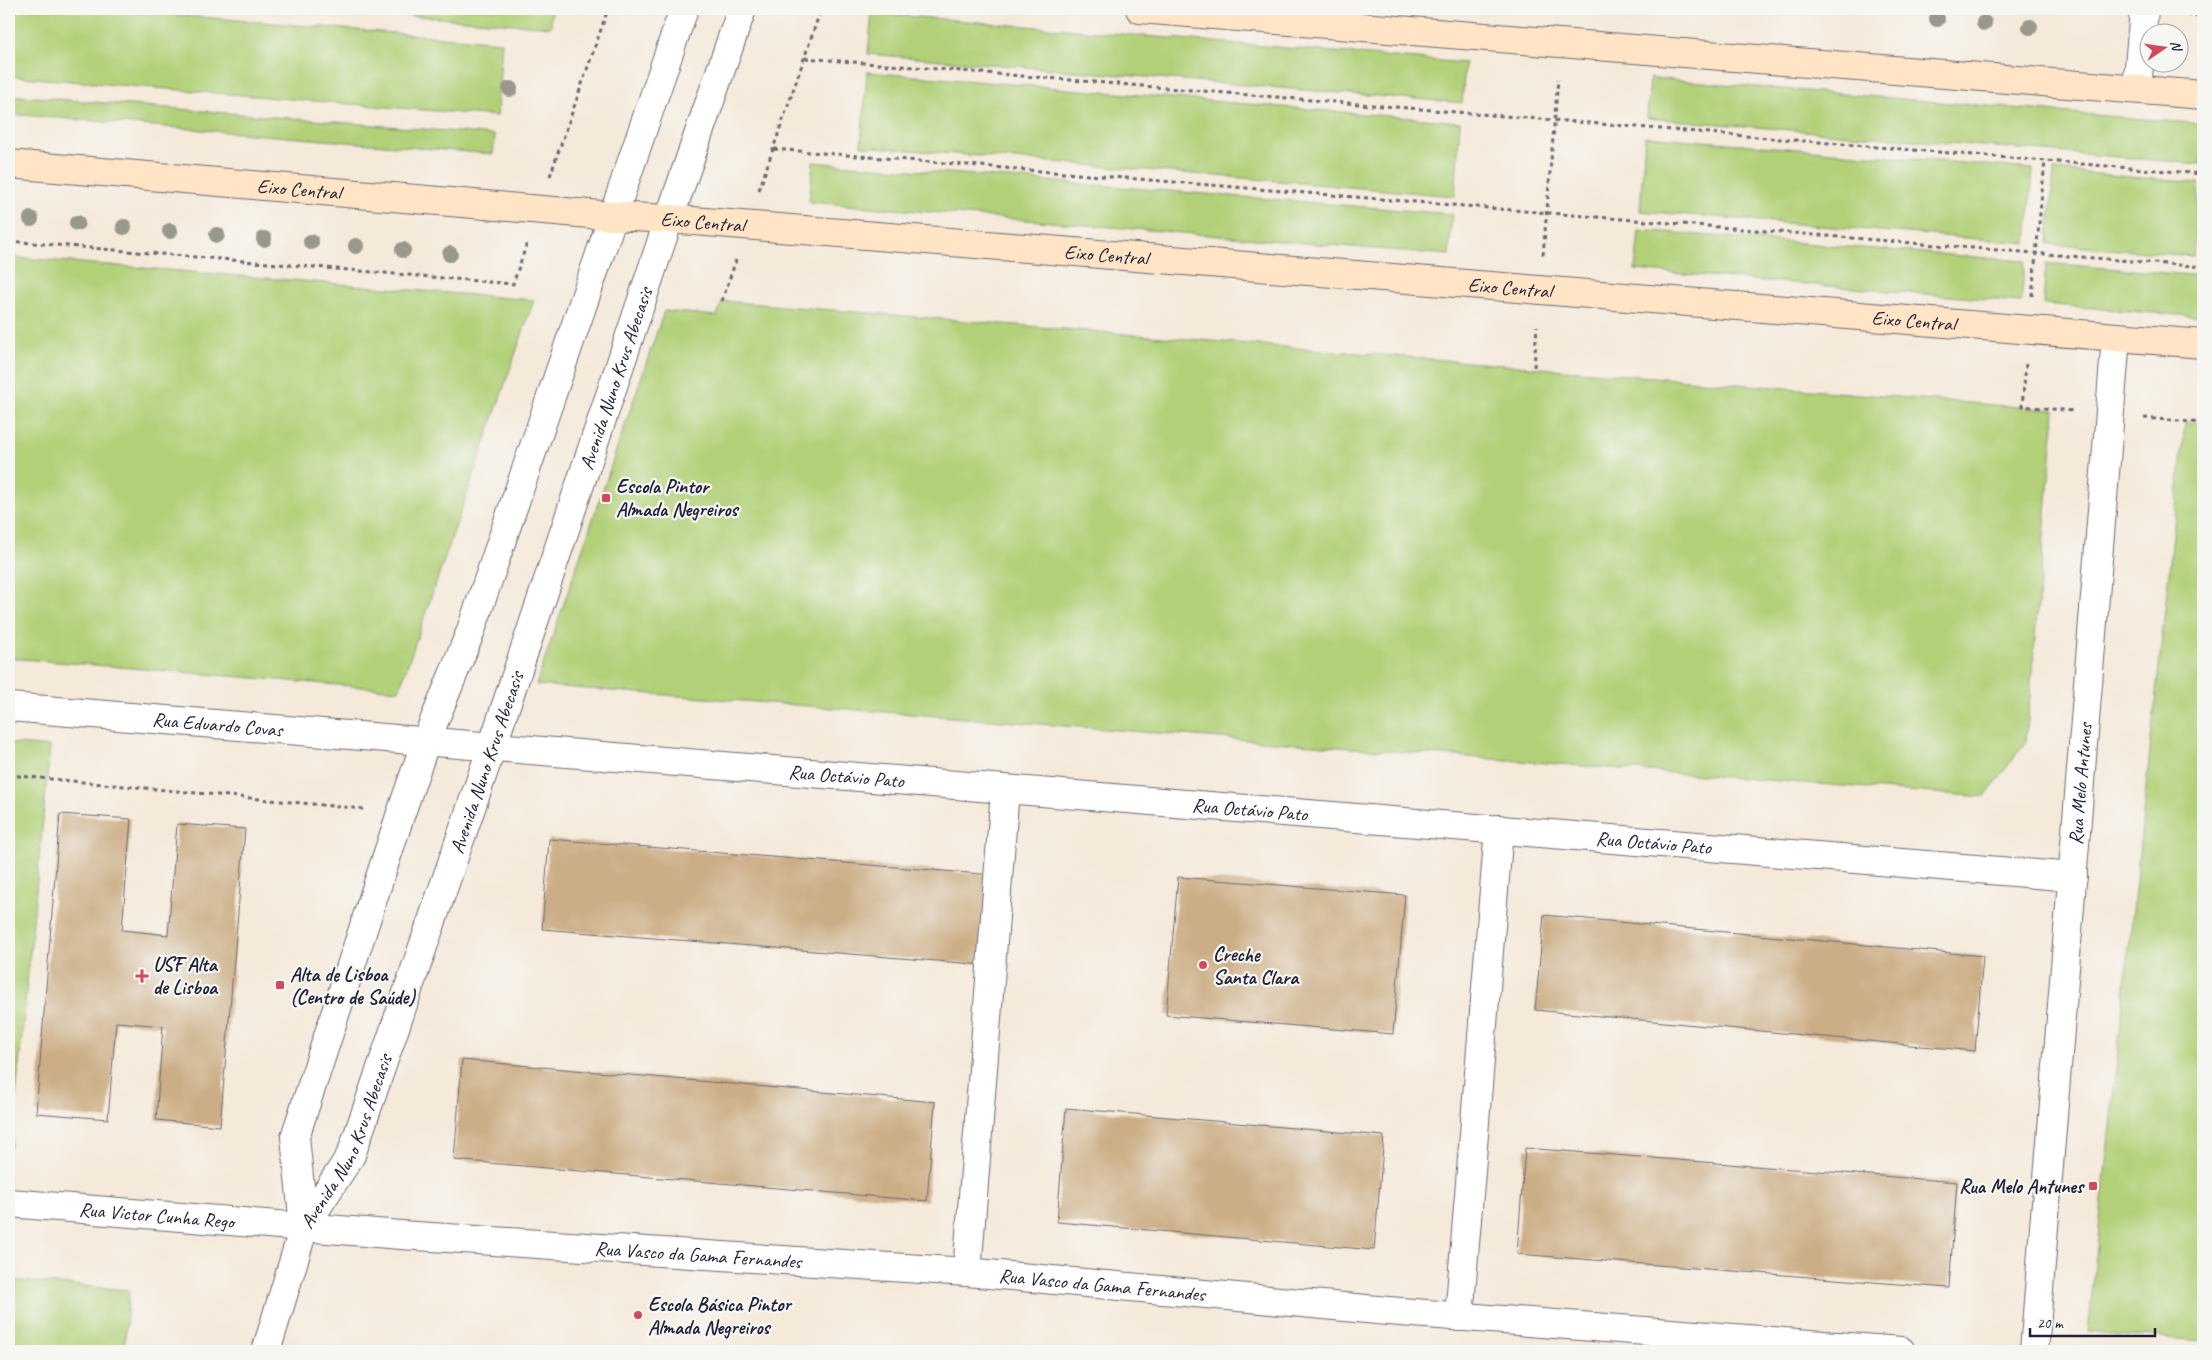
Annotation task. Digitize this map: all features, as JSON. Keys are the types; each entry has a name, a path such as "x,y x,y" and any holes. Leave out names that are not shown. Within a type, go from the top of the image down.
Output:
{"main road":[{"path":"1140,9 2203,95"},
{"name":"Eixo Central","path":"9,164 539,208 613,216 669,218 2203,344"}],"street":[{"name":"Avenida Nuno Krus Abecasis","path":"304,1227 295,1136 400,816 426,741 470,634 684,9"},
{"name":"Avenida Nuno Krus Abecasis","path":"304,1227 351,1155 492,747 669,218 742,9"},
{"path":"2137,89 2144,9"},
{"name":"Rua Melo Antunes","path":"2034,1351 2116,337"},
{"name":"Rua Eduardo Covas","path":"9,708 426,741"},
{"name":"Rua Octávio Pato","path":"426,741 2073,877"},
{"path":"967,1272 1005,790"},
{"path":"1460,1317 1498,829"},
{"name":"Rua Victor Cunha Rego","path":"9,1203 304,1227"},
{"path":"266,1351 304,1227"},
{"name":"Rua Vasco da Gama Fernandes","path":"304,1227 967,1272 1460,1317 1900,1351"}],"path":[{"path":"9,241 513,284 608,9"},
{"path":"722,301 822,9"},
{"path":"1534,367 1560,43"},
{"path":"805,58 2203,174"},
{"path":"774,149 2203,267"},
{"path":"9,775 379,811 400,816"}],"green space":[{"path":"9,9 104,9 502,42 497,116 9,76"},
{"path":"330,9 552,9 551,27"},
{"path":"872,13 1465,63 1462,103 868,54"},
{"path":"867,72 1460,122 1455,196 861,146"},
{"path":"1650,78 2203,124 2201,164 1647,118"},
{"path":"9,95 495,135 493,154 9,114"},
{"path":"1645,136 2033,169 2027,243 1640,211"},
{"path":"813,162 1452,214 1449,255 809,202"},
{"path":"2054,170 2199,183 2193,256 2048,244"},
{"path":"1639,230 2025,261 2021,302 1635,270"},
{"path":"9,257 534,300 399,690 9,658"},
{"path":"2046,263 2203,276 2203,317 2043,304"},
{"path":"722,301 2055,410 2026,741 1985,797 536,685 664,311 717,316"},
{"path":"2185,422 2203,423 2203,1341 2088,1332"},
{"path":"9,743 50,747 11,1148 9,1148"},
{"path":"9,1280 129,1290 124,1351 9,1351"}],"building":[{"path":"60,814 131,819 122,930 168,935 177,824 245,829 220,1126 156,1120 163,1026 116,1022 108,1119 36,1113"},
{"path":"549,839 993,875 986,965 542,929"},
{"path":"1178,877 1405,895 1393,1034 1166,1015"},
{"path":"1544,915 1983,956 1975,1051 1535,1010"},
{"path":"462,1060 935,1102 927,1201 454,1160"},
{"path":"1066,1108 1384,1136 1374,1250 1057,1222"},
{"path":"1525,1148 1957,1182 1949,1288 1517,1254"}],"place":[{"name":"Escola Pintor Almada Negreiros","path":"606,498"},
{"name":"Creche Santa Clara","path":"1203,965"},
{"name":"USF Alta de Lisboa","path":"142,976"},
{"name":"Alta de Lisboa (Centro de Saúde)","path":"280,985"},
{"name":"Rua Melo Antunes","path":"2093,1186"},
{"name":"Escola Básica Pintor Almada Negreiros","path":"638,1315"}]}
